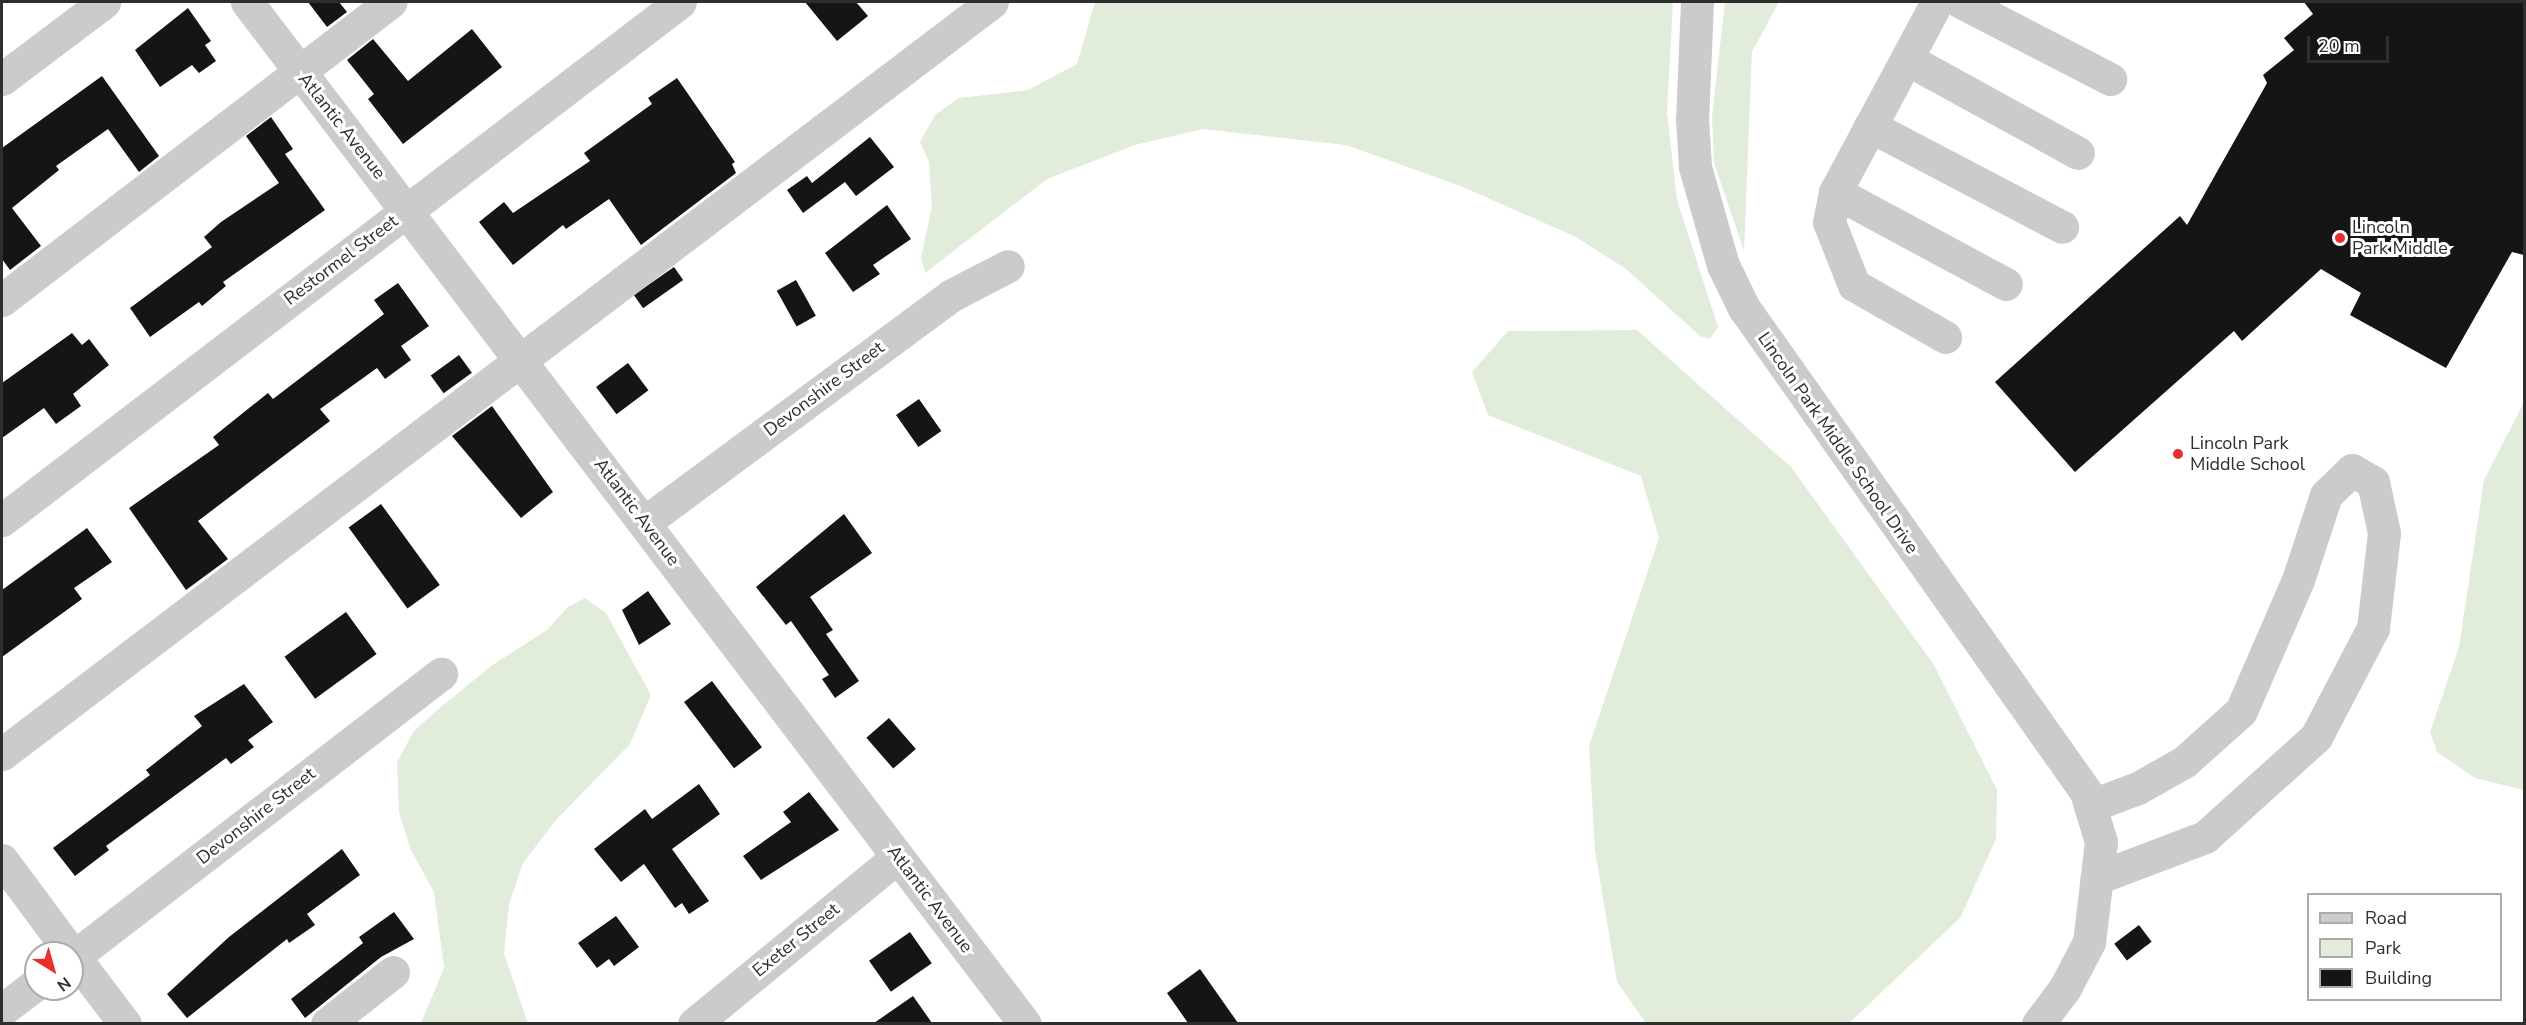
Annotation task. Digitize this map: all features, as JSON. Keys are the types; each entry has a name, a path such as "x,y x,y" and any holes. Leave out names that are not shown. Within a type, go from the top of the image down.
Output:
{"street":[{"path":"2,79 104,2"},
{"name":"Atlantic Avenue","path":"247,2 520,356 1025,1023"},
{"path":"2,300 391,2"},
{"name":"Restormel Street","path":"2,519 680,2"},
{"path":"2,754 520,356 992,2"},
{"name":"Lincoln Park Middle School Drive","path":"1697,2 1692,119 1695,167 1723,265 1739,297 1849,462 2086,792 2101,842 2097,878"},
{"path":"1937,2 1835,192 1829,222 1854,285 1945,337"},
{"path":"1961,2 2110,79"},
{"path":"1907,59 2078,153"},
{"path":"1870,126 2062,227"},
{"path":"1835,192 2006,284"},
{"name":"Devonshire Street","path":"645,522 950,296 1008,266"},
{"path":"2038,1023 2065,988 2089,942 2097,878 2205,837 2316,737 2373,628 2384,533 2373,482 2352,470 2326,495 2298,580 2241,711 2184,762 2138,788 2090,806"},
{"name":"Devonshire Street","path":"84,946 441,675"},
{"name":"Exeter Street","path":"694,1023 897,856"},
{"path":"2,861 62,941"},
{"path":"84,970 125,1023"},
{"path":"327,1023 393,972"},
{"path":"2,1010 24,993"}],"green space":[{"path":"1095,2 1673,2 1667,112 1677,200 1718,327 1710,339 1700,336 1626,269 1576,237 1463,187 1346,145 1203,129 1135,145 1047,179 925,273 921,258 932,206 929,162 920,142 935,115 959,98 1028,90 1077,64"},
{"path":"1725,2 1779,2 1752,52 1744,251 1714,163 1712,117"},
{"path":"1637,330 1791,467 1934,665 1997,790 1996,839 1960,918 1849,1023 1646,1023 1617,982 1595,851 1589,746 1659,538 1641,476 1488,415 1472,372 1508,331"},
{"path":"2524,402 2524,790 2475,778 2437,752 2430,732 2459,647 2484,480"},
{"path":"585,598 606,613 651,695 630,744 556,820 523,863 509,904 504,954 528,1023 421,1023 444,968 434,892 411,850 399,813 397,762 414,731 435,712 491,666 547,630 568,607"}],"building":[{"path":"308,2 339,2 347,12 327,27"},
{"path":"805,2 856,2 868,16 837,41"},
{"name":"Lincoln Park Middle","path":"2304,2 2524,2 2524,255 2512,252 2446,368 2350,315 2361,293 2321,269 2242,341 2234,331 2075,472 1995,382 2180,216 2187,225 2267,83 2263,75 2294,50 2284,38 2313,14"},
{"path":"188,8 211,41 205,45 216,61 199,73 192,65 160,87 135,50"},
{"path":"472,29 502,67 403,144 368,99 374,94 347,60 373,39 408,81"},
{"path":"102,76 159,156 139,172 108,129 56,166 59,170 12,208 41,246 10,270 2,259 2,148"},
{"path":"677,78 735,162 732,164 736,173 641,245 609,199 566,229 563,225 513,265 479,222 504,202 513,213 590,161 584,153 652,104 648,98"},
{"path":"271,117 293,149 285,154 325,210 223,282 226,286 202,306 199,302 150,337 130,308 212,247 204,237 221,222 279,183 246,136"},
{"path":"870,137 894,167 856,196 845,182 803,213 787,190 807,176 812,183"},
{"path":"887,205 911,239 873,265 880,274 853,292 825,253"},
{"path":"674,267 683,280 643,308 634,295"},
{"path":"796,280 816,316 797,327 777,291"},
{"path":"398,283 429,326 401,346 411,360 385,379 377,368 320,409 330,421 198,521 228,559 186,590 129,508 219,445 213,437 268,393 273,399 384,314 374,300"},
{"path":"72,333 82,345 89,339 109,365 73,394 81,406 56,424 44,408 2,438 2,383"},
{"path":"459,355 472,373 444,393 431,376"},
{"path":"628,363 648,390 617,414 596,387"},
{"path":"919,399 941,431 918,447 896,415"},
{"path":"492,406 553,492 521,518 452,436"},
{"path":"381,504 440,585 407,608 349,528"},
{"path":"844,514 872,553 810,597 833,630 826,634 859,681 835,698 822,679 829,675 791,621 786,625 756,587"},
{"path":"87,528 112,562 74,588 82,599 2,657 2,590"},
{"path":"648,591 671,624 639,645 622,610"},
{"path":"346,612 377,654 315,699 285,657"},
{"path":"712,681 762,747 734,768 684,702"},
{"path":"244,684 273,722 248,740 254,747 231,764 226,758 106,846 109,850 75,876 53,848 150,775 146,770 202,726 194,716"},
{"path":"889,718 916,749 893,769 866,738"},
{"path":"699,784 720,814 672,849 709,901 689,914 682,903 675,908 644,864 621,882 594,849 645,809 652,819"},
{"path":"809,792 839,830 761,880 743,856 791,822 783,812"},
{"path":"342,849 360,875 307,914 315,925 289,943 287,939 187,1018 167,994 229,937"},
{"path":"394,912 414,939 381,957 305,1018 291,999 363,943 359,937"},
{"path":"616,916 639,947 614,966 609,959 597,968 578,943"},
{"path":"2139,925 2152,942 2127,960 2114,944"},
{"path":"910,932 932,963 891,992 869,961"},
{"path":"1200,969 1238,1023 1188,1023 1167,993"},
{"path":"913,996 932,1023 874,1023"}],"place":[{"name":"Lincoln Park Middle","path":"2340,238"},
{"name":"Lincoln Park Middle School","path":"2178,454"}]}
